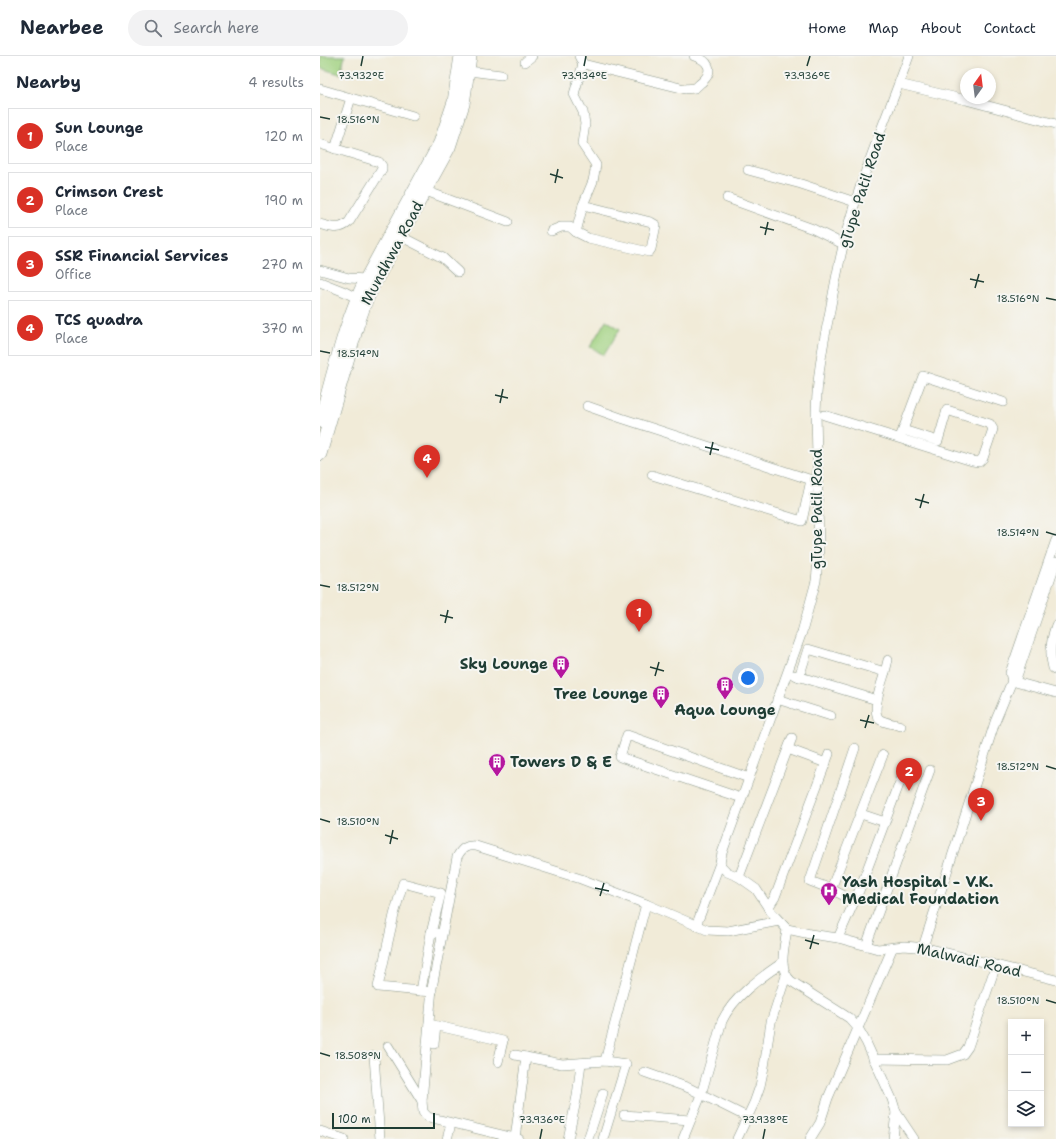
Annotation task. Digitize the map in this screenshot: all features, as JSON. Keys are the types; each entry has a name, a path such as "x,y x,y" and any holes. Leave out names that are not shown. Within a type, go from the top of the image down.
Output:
{"highway":[{"name":"Mundhwa Road","path":"320,421 349,320 440,143 454,102 461,56"},
{"name":"Mundhwa Road","path":"370,281 400,236 442,160 454,133 463,104 470,56"},
{"name":"Mundhwa Road","path":"320,454 358,323 360,301"}],"street":[{"path":"576,232 596,165 594,159 585,150 582,144 585,124 583,112 574,94 581,60 685,88 695,88 710,72 709,66 703,58 694,56"},
{"name":"gTupe Patil Road","path":"696,926 720,863 745,776 778,698 804,624 816,581 819,550 814,481 816,390 822,353 844,244 855,202 909,56"},
{"path":"469,71 501,75"},
{"path":"899,84 1056,124"},
{"path":"320,89 413,116"},
{"path":"335,149 351,98"},
{"path":"320,144 379,162 382,166 382,169 349,222 336,229 320,224"},
{"path":"748,170 801,184 855,202"},
{"path":"426,191 508,222"},
{"path":"727,198 806,227 844,244"},
{"path":"551,231 561,227 570,227 588,238 649,252 656,225 654,223 583,205"},
{"path":"400,236 443,258 458,272"},
{"path":"320,270 348,278 370,281"},
{"path":"320,282 345,292 360,301"},
{"path":"902,434 923,376 1003,402"},
{"path":"587,406 814,481 802,521 652,475"},
{"path":"824,415 938,441 947,410 990,424 993,429 983,458 979,462 972,461 902,434"},
{"path":"923,947 995,722 1012,681 1017,676 1024,642 1056,540"},
{"path":"1024,642 1056,562"},
{"path":"1055,629 1050,659 1053,668 1056,670"},
{"path":"799,677 808,648 885,672"},
{"path":"888,660 877,700 876,710 879,719 901,726"},
{"path":"787,673 877,700"},
{"path":"1012,681 1056,693"},
{"path":"778,698 831,716"},
{"path":"739,797 620,757 627,735 745,776"},
{"path":"740,877 792,738"},
{"path":"854,901 831,889 810,881 855,748"},
{"path":"788,749 826,763"},
{"path":"768,908 775,898 829,754"},
{"path":"831,889 883,755"},
{"path":"838,938 854,901 906,766"},
{"path":"866,946 930,770"},
{"path":"861,814 885,822"},
{"path":"434,1044 432,992 457,857 461,850 468,845 476,846 581,879 646,904 707,930 728,931 779,921"},
{"path":"720,863 727,872 740,877 756,889 768,908 787,928 782,963 786,976 791,981 849,1018 858,1028 874,1059 892,1099 896,1112 914,1139"},
{"path":"421,991 431,933 441,893 403,883 394,914 378,987 421,991 432,992"},
{"path":"604,1061 646,904"},
{"name":"Malwadi Road","path":"787,928 810,934 838,938 878,949 892,949 904,946 923,947 1056,980"},
{"path":"431,933 442,935"},
{"path":"810,1139 820,1123 828,1098 892,949"},
{"path":"683,1139 701,1095 726,1011 752,985 782,963"},
{"path":"874,1059 947,1060 963,1054 968,1047 996,965"},
{"path":"737,1139 754,1103 760,1086 771,1022 786,976"},
{"path":"433,1025 503,1041 498,1062"},
{"path":"433,1025 422,1101 422,1112 425,1116 493,1136 514,1138 526,1057"},
{"path":"388,1046 422,1101"},
{"path":"515,1055 562,1064 604,1061 626,1064 602,1139"},
{"path":"374,1056 380,1139"},
{"path":"568,1139 577,1096 581,1063"},
{"path":"644,1072 689,1088 747,1117"},
{"path":"588,1139 603,1093"},
{"path":"893,1139 896,1112"},
{"path":"624,1115 690,1120"},
{"path":"447,1139 452,1124"},
{"path":"320,1131 344,1139"}],"green space":[{"path":"320,56 345,56 340,74 320,68"},
{"path":"606,320 620,329 604,355 590,347"}],"place":[{"name":"TCS quadra","path":"427,478"},
{"name":"Sun Lounge","path":"639,632"},
{"name":"Sky Lounge","path":"561,679"},
{"name":"Aqua Lounge","path":"725,700"},
{"name":"Tree Lounge","path":"661,709"},
{"name":"Towers D & E","path":"497,777"},
{"name":"Crimson Crest","path":"909,791"},
{"name":"SSR Financial Services","path":"981,821"},
{"name":"Yash Hospital - V.K. Medical Foundation","path":"829,906"}]}
